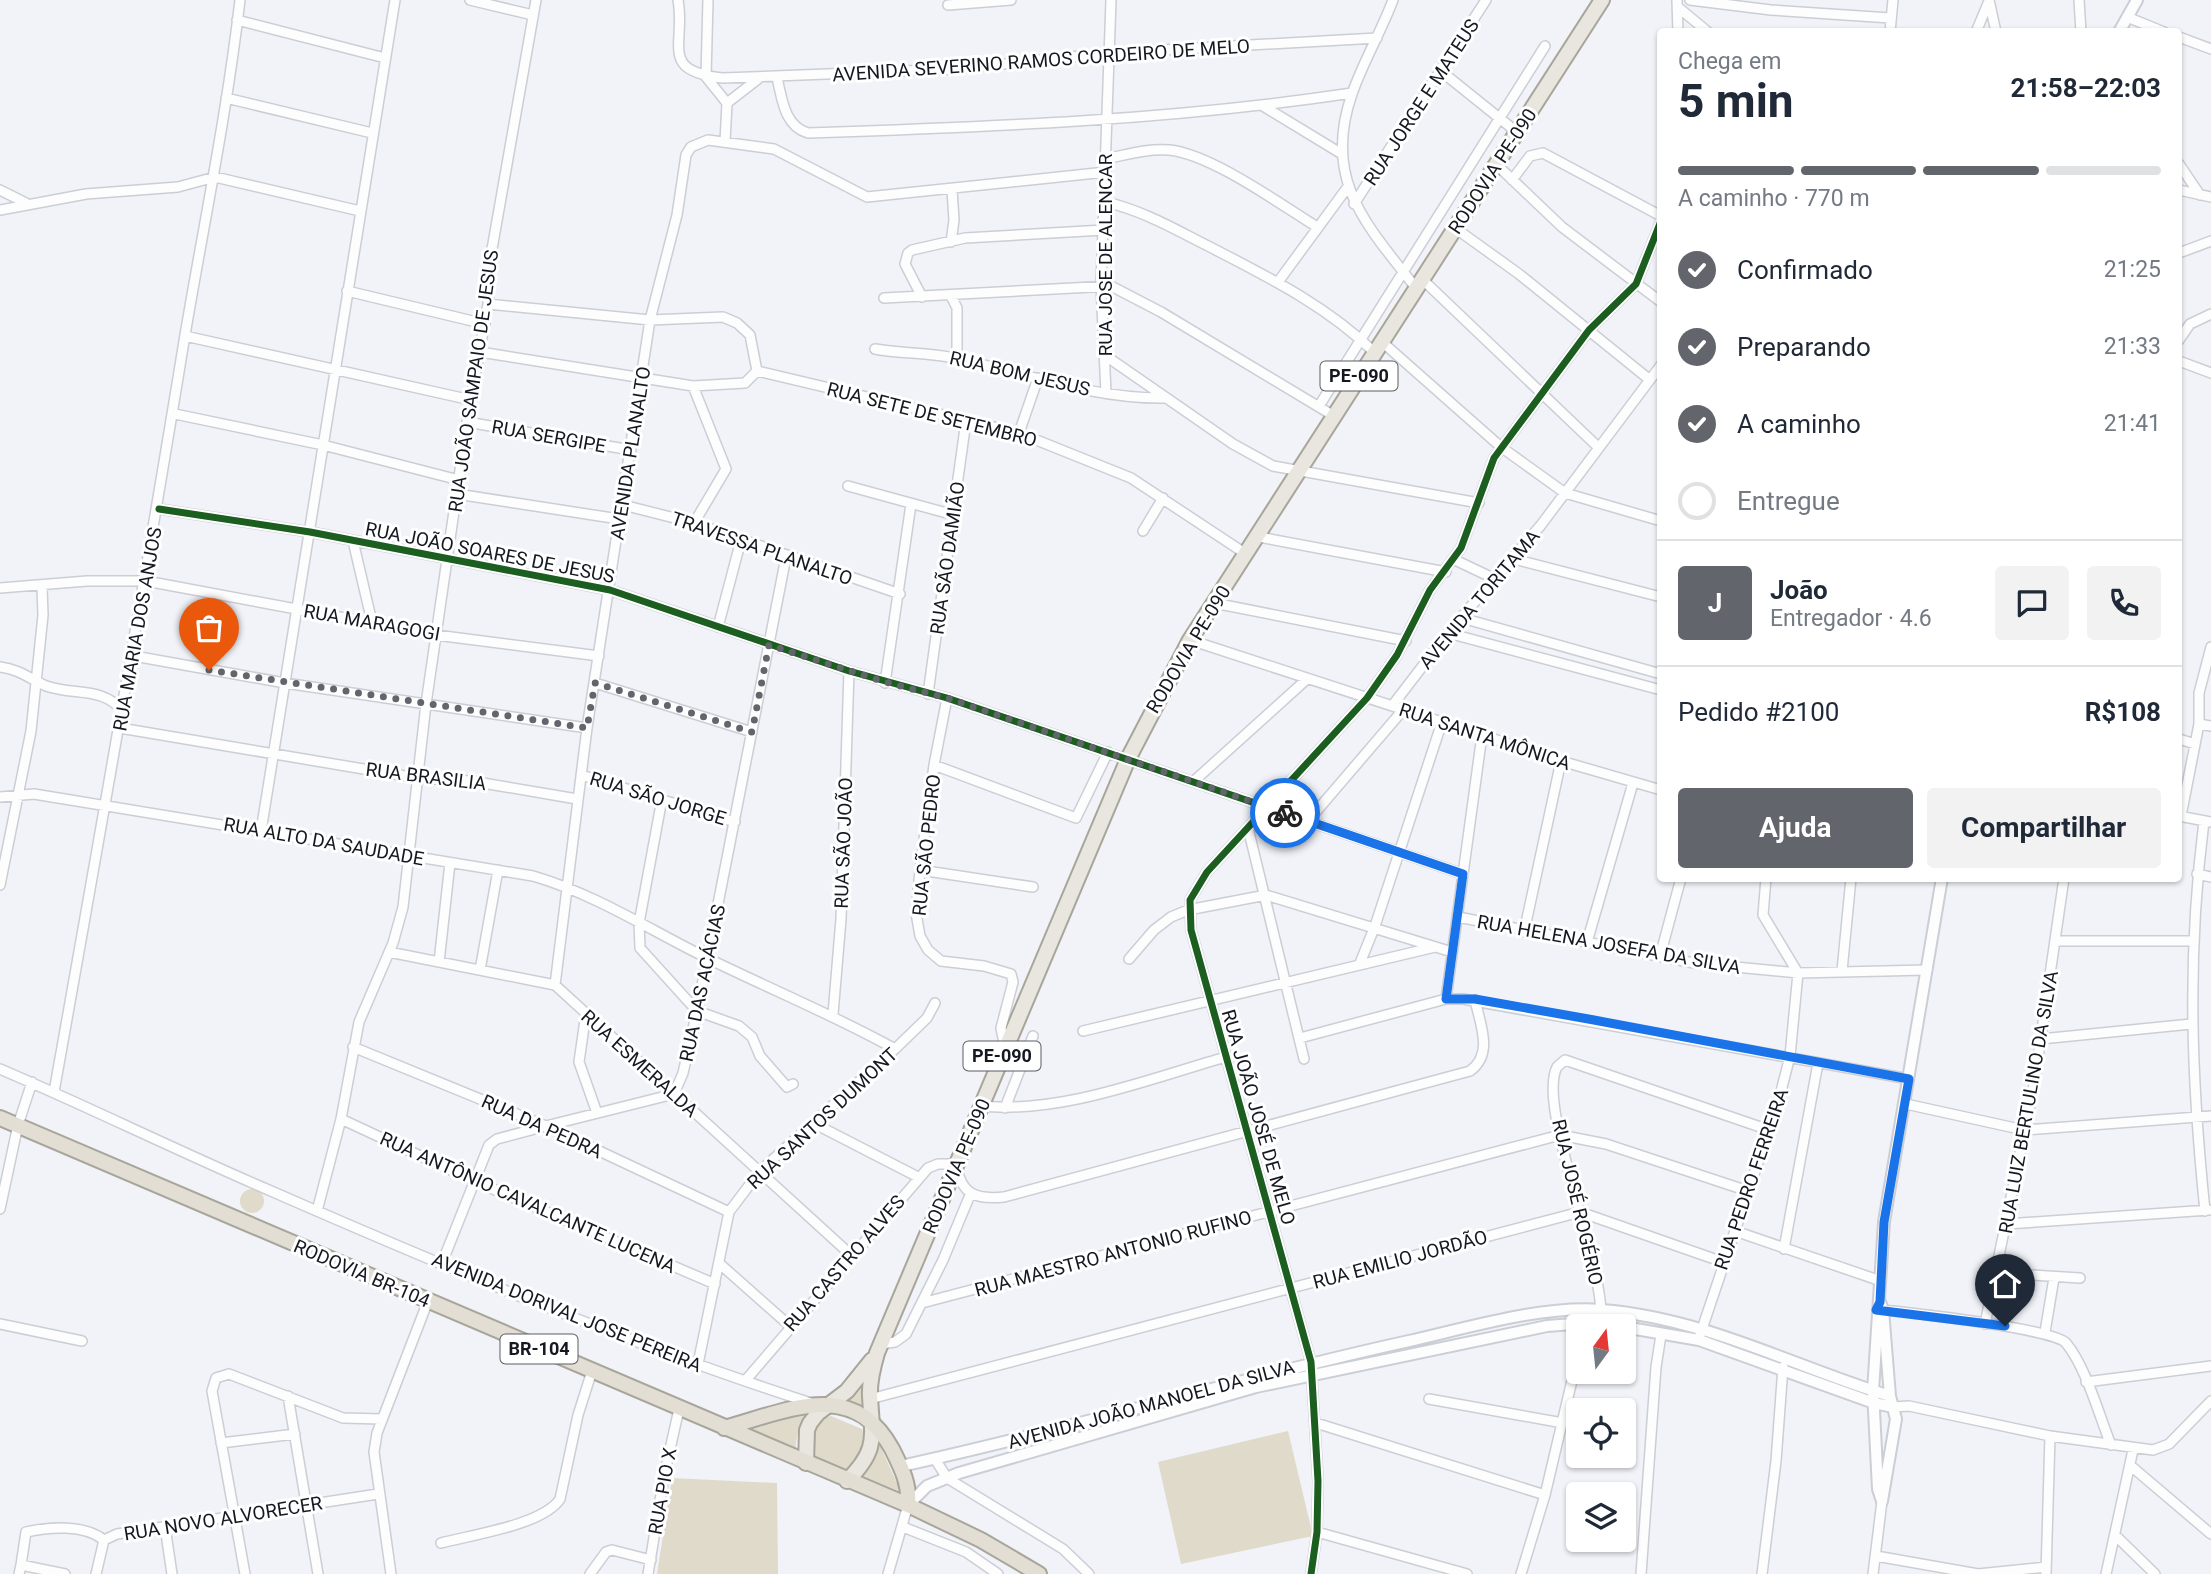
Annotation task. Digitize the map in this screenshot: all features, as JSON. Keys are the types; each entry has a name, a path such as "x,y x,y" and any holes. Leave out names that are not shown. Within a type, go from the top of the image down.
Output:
{"highway":[{"name":"RODOVIA BR-104","path":"0,1118 806,1464 908,1505 981,1540 1040,1574"},
{"path":"724,1428 823,1405 852,1408 874,1421 901,1466 908,1489 908,1505"}],"main road":[{"name":"RODOVIA PE-090","path":"847,1481 862,1467 870,1452 874,1421 870,1399 879,1349 1128,759 1190,640 1259,537 1377,346 1602,0"},
{"name":"RODOVIA PE-090","path":"806,1464 807,1430 823,1405 856,1381 879,1349"}],"street":[{"name":"RUA MARIA DOS ANJOS","path":"54,1092 134,656 175,414 185,335 215,177 240,0"},
{"path":"261,831 395,0"},
{"path":"470,0 533,15"},
{"name":"RUA JOÃO SAMPAIO DE JESUS","path":"317,1210 341,1119 359,1022 389,952 403,907 426,704 467,422 488,304 492,249 536,0"},
{"path":"678,0 677,57 688,70 705,76 727,103 725,142 774,149 867,197 1106,172"},
{"path":"705,76 708,0"},
{"path":"948,5 1011,0"},
{"name":"RUA JOSE DE ALENCAR","path":"1106,393 1101,285 1111,0"},
{"path":"1393,0 1352,93 1342,154 1347,188 1354,204 1403,272 1419,283 1542,393 1598,447"},
{"name":"RUA JORGE E MATEUS","path":"1354,204 1442,72 1486,0"},
{"path":"1690,0 1771,10 1890,18"},
{"path":"1890,28 1893,0"},
{"path":"2079,0 2081,28"},
{"path":"2121,28 2137,0"},
{"path":"1978,28 1989,1"},
{"path":"1989,1 1995,28"},
{"path":"1678,4 1678,28"},
{"path":"1678,4 1704,28"},
{"path":"2127,17 2154,28"},
{"path":"237,20 385,58"},
{"name":"AVENIDA SEVERINO RAMOS CORDEIRO DE MELO","path":"705,76 758,79 957,69 1108,53 1377,38"},
{"path":"2182,38 2211,50"},
{"path":"1319,406 1545,46"},
{"path":"1442,72 1518,133"},
{"path":"777,78 784,108 800,131 989,128 1263,106 1352,93"},
{"path":"727,103 758,79"},
{"path":"226,98 372,133"},
{"path":"1263,106 1342,154"},
{"name":"AVENIDA PLANALTO","path":"555,985 565,885 587,728 650,320 677,215 686,155 691,146 708,140 725,142"},
{"path":"1105,159 1153,150 1183,152 1217,167 1317,227"},
{"path":"1512,180 1530,156 1543,153 1657,216"},
{"path":"1497,165 1562,226 1657,299"},
{"path":"2182,168 2200,195"},
{"path":"0,211 26,203 86,194 178,187 215,177 360,211"},
{"path":"1278,282 1347,188"},
{"path":"0,190 26,203"},
{"path":"951,242 954,220 952,190"},
{"path":"2182,191 2211,197"},
{"path":"1106,202 1142,213 1278,282 1361,339 1377,346 1501,447 1565,493 1657,520"},
{"path":"1455,228 1650,380"},
{"path":"1636,284 1657,229"},
{"path":"922,298 905,264 908,253 965,238 993,239 1104,230"},
{"path":"2182,252 2211,241"},
{"name":"AVENIDA TORITAMA","path":"1188,910 1194,892 1207,872 1367,698 1406,641 1430,590 1455,560 1479,503 1488,473 1501,447 1589,330 1636,284"},
{"path":"884,298 922,298 1101,285 1123,291 1161,312 1334,416"},
{"path":"347,291 485,324"},
{"path":"951,296 957,308 957,358"},
{"path":"480,352 693,386 745,383 757,371 750,335 730,319 650,320 488,304"},
{"path":"2182,336 2190,324 2211,314"},
{"path":"185,335 471,400"},
{"name":"RUA BOM JESUS","path":"875,349 957,358 1106,393 1166,398"},
{"path":"1103,354 1259,460 1298,472 1479,503"},
{"path":"2182,362 2211,373"},
{"name":"AVENIDA TORITAMA","path":"1392,706 1448,633 1514,559 1657,370"},
{"name":"RUA SETE DE SETEMBRO","path":"757,371 1018,433 1116,471 1163,498 1246,554"},
{"path":"1018,433 1038,378"},
{"path":"693,386 726,469 694,523"},
{"path":"175,414 323,445 459,480"},
{"name":"RUA SÃO DAMIÃO","path":"928,694 965,421"},
{"name":"RUA SERGIPE","path":"467,422 631,450"},
{"path":"848,485 954,515"},
{"path":"457,494 620,519"},
{"path":"1143,531 1163,498"},
{"path":"885,682 900,594 911,503"},
{"name":"TRAVESSA PLANALTO","path":"623,505 694,523 786,557 900,594"},
{"name":"RUA JOÃO SOARES DE JESUS","path":"159,509 310,532 610,590 849,671 947,698 1463,874"},
{"path":"1259,537 1446,572"},
{"path":"718,627 741,540"},
{"path":"354,541 372,622"},
{"name":"RUA DAS ACÁCIAS","path":"674,1094 682,1073 697,1011 786,557"},
{"path":"1514,559 1657,596"},
{"path":"1455,560 1494,579"},
{"name":"RUA MARAGOGI","path":"0,589 88,581 146,581 436,635 599,656"},
{"path":"0,885 31,731 43,615 42,587"},
{"path":"1214,603 1406,641"},
{"path":"1462,618 1657,673"},
{"path":"1448,633 1657,689"},
{"name":"RUA SANTA MÔNICA","path":"1190,640 1561,761 1657,789"},
{"path":"2182,806 2199,724 2199,693 2211,646"},
{"path":"134,656 285,683 587,728"},
{"path":"1631,682 1634,666"},
{"path":"0,667 23,672 56,688 104,695 123,711"},
{"name":"RUA SÃO JOÃO","path":"833,1014 841,919 849,671"},
{"path":"1194,781 1307,679"},
{"path":"595,683 752,732"},
{"name":"RUA SÃO PEDRO","path":"947,698 934,765 920,870 917,922 928,950 942,961 1007,971 1013,977 1001,1028 1005,1050"},
{"path":"1308,821 1403,709"},
{"path":"1360,963 1375,926 1442,723"},
{"path":"2199,724 2211,726"},
{"name":"RUA BRASILIA","path":"120,729 417,778 471,780 577,799"},
{"path":"1446,999 1482,735"},
{"path":"2182,740 2195,744"},
{"path":"934,765 1076,818 1108,752"},
{"path":"1524,932 1561,761"},
{"name":"RUA SÃO JORGE","path":"581,775 735,822"},
{"path":"1587,942 1633,783"},
{"name":"RUA ALTO DA SAUDADE","path":"0,797 34,793 498,870 565,885 708,958 833,1014 895,1049"},
{"path":"662,799 639,923 639,948 697,1011 739,1026 752,1037 768,1067 787,1087 793,1084"},
{"path":"2007,1224 2208,1210 2195,1117 2191,1024 2197,874 2208,822 2182,816"},
{"path":"1248,828 1304,1059"},
{"path":"439,962 450,863"},
{"path":"480,970 498,870"},
{"path":"920,870 1033,887"},
{"path":"2197,874 2211,877"},
{"path":"1660,956 1680,882"},
{"path":"1766,882 1763,915 1798,973"},
{"path":"1842,971 1851,882"},
{"path":"1881,1501 1873,1391 1884,1222 1941,882"},
{"name":"RUA LUIZ BERTULINO DA SILVA","path":"1985,1324 2007,1224 2041,1039 2063,882"},
{"path":"1129,959 1163,921 1188,910 1266,895 1375,926 1452,952"},
{"name":"RUA JOÃO JOSÉ DE MELO","path":"1188,910 1312,1368 1316,1423 1317,1532 1311,1574"},
{"name":"RUA HELENA JOSEFA DA SILVA","path":"1458,917 1524,932 1660,956 1798,973 1927,970"},
{"path":"2056,941 2193,941"},
{"path":"1083,1031 1435,947"},
{"path":"389,952 555,985"},
{"name":"RUA PEDRO FERREIRA","path":"1699,1340 1701,1327 1769,1130 1790,1056 1798,973"},
{"name":"RUA ESMERALDA","path":"555,985 851,1255"},
{"path":"1300,1038 1446,999 1475,999 1909,1079"},
{"path":"956,1164 962,1187 970,1195 988,1199 1004,1197 1470,1071 1480,1063 1484,1042 1475,999"},
{"name":"RUA SANTOS DUMONT","path":"698,1364 729,1212 760,1171 816,1124 895,1049 927,1018 935,1003"},
{"path":"586,1013 579,1062 597,1113"},
{"path":"2041,1039 2191,1024"},
{"path":"1005,1108 1033,1036"},
{"name":"RUA DA PEDRA","path":"353,1047 546,1126 729,1212"},
{"path":"981,1106 1005,1108 1081,1096 1226,1057"},
{"name":"RUA JOSÉ ROGÉRIO","path":"1602,1314 1594,1259 1560,1135 1555,1070 1565,1060 1769,1130"},
{"path":"1784,1249 1818,1063"},
{"name":"AVENIDA DORIVAL JOSE PEREIRA","path":"0,1069 442,1263 698,1364 823,1405"},
{"path":"0,1209 18,1125 32,1082"},
{"path":"442,1263 472,1180 489,1145 497,1139 674,1094"},
{"path":"1906,1104 2024,1130 2211,1116"},
{"name":"RUA ANTÔNIO CAVALCANTE LUCENA","path":"341,1119 472,1180 715,1284"},
{"path":"816,1124 918,1177"},
{"name":"RUA MAESTRO ANTONIO RUFINO","path":"922,1303 1560,1135 1606,1144 1748,1191"},
{"name":"RUA CASTRO ALVES","path":"745,1381 918,1177 938,1164 956,1164"},
{"path":"879,1349 906,1334 970,1195"},
{"path":"1580,1212 1723,1262"},
{"name":"RUA EMILIO JORDÃO","path":"870,1399 1580,1212"},
{"path":"1735,1231 1881,1281"},
{"path":"720,1264 790,1326"},
{"path":"1997,1273 2080,1278"},
{"path":"2045,1332 2054,1278"},
{"path":"391,1574 374,1452 382,1419 428,1301"},
{"path":"1880,1307 2045,1332 2065,1341 2086,1382 2111,1445"},
{"path":"1873,1574 1881,1501 1895,1427 1880,1307"},
{"path":"1588,1314 1589,1310"},
{"name":"AVENIDA JOÃO MANOEL DA SILVA","path":"901,1466 1507,1321 1589,1310 1701,1327 1873,1391 1891,1401"},
{"path":"0,1324 82,1340"},
{"name":"AVENIDA JOÃO MANOEL DA SILVA","path":"1312,1368 1533,1328 1566,1326"},
{"path":"1636,1330 1699,1340 1874,1403 1891,1401 2050,1436 2133,1450 2164,1448 2211,1402"},
{"path":"1642,1574 1656,1367 1661,1335"},
{"path":"1762,1574 1776,1461 1784,1358"},
{"path":"2086,1382 2211,1366"},
{"path":"441,1543 533,1518 556,1506 560,1499 578,1415 592,1371"},
{"path":"245,1574 212,1391 219,1375 229,1374 343,1418 382,1419"},
{"name":"AVENIDA JOÃO MANOEL DA SILVA","path":"908,1505 920,1491 947,1478 1254,1383"},
{"path":"1521,1574 1545,1495 1572,1384"},
{"path":"288,1396 318,1574"},
{"path":"1429,1399 1563,1423"},
{"name":"RUA PIO X","path":"648,1574 664,1476 679,1409"},
{"path":"1316,1423 1545,1495"},
{"path":"221,1443 295,1434"},
{"path":"1876,1556 1978,1574 2046,1571 2050,1436"},
{"path":"2106,1574 2133,1450"},
{"path":"935,1459 947,1478 1063,1549 1089,1574"},
{"path":"2131,1466 2211,1534"},
{"name":"RUA NOVO ALVORECER","path":"96,1574 104,1540 117,1534 379,1494"},
{"path":"888,1574 908,1505"},
{"path":"65,1574 20,1569 26,1532 48,1527 91,1533 104,1540"},
{"path":"164,1527 172,1574"},
{"path":"903,1527 966,1552 998,1574"},
{"path":"1317,1532 1467,1574"},
{"path":"2116,1536 2155,1574"},
{"path":"590,1574 607,1552 612,1550 651,1560"}],"shaded area":[{"path":"252,1189 263,1196 264,1201 257,1212 252,1213 241,1206 240,1201 247,1190"},
{"path":"871,1367 868,1410 837,1403"},
{"path":"815,1411 799,1431 796,1448 752,1429"},
{"path":"831,1416 862,1429 865,1448 849,1471 808,1453 815,1425"},
{"path":"1288,1431 1313,1536 1181,1564 1158,1462"},
{"path":"876,1437 901,1492 860,1475 873,1457"},
{"path":"672,1478 777,1483 778,1574 657,1574"}],"cycle path":[{"path":"1311,1574 1317,1532 1318,1481 1311,1362 1191,930 1190,900 1207,872 1367,698 1397,655 1430,590 1461,548 1494,458 1589,330 1636,284 1657,231"},
{"path":"159,509 310,532 610,590 849,671 947,698 1463,874"}],"way so far":[{"path":"209,670 587,728 595,683 752,732 769,645 885,682 947,698 1285,813"}],"route":[{"path":"1285,813 1463,874 1446,999 1475,999 1909,1079 1884,1222 1880,1302 1876,1310 2005,1326"}]}
